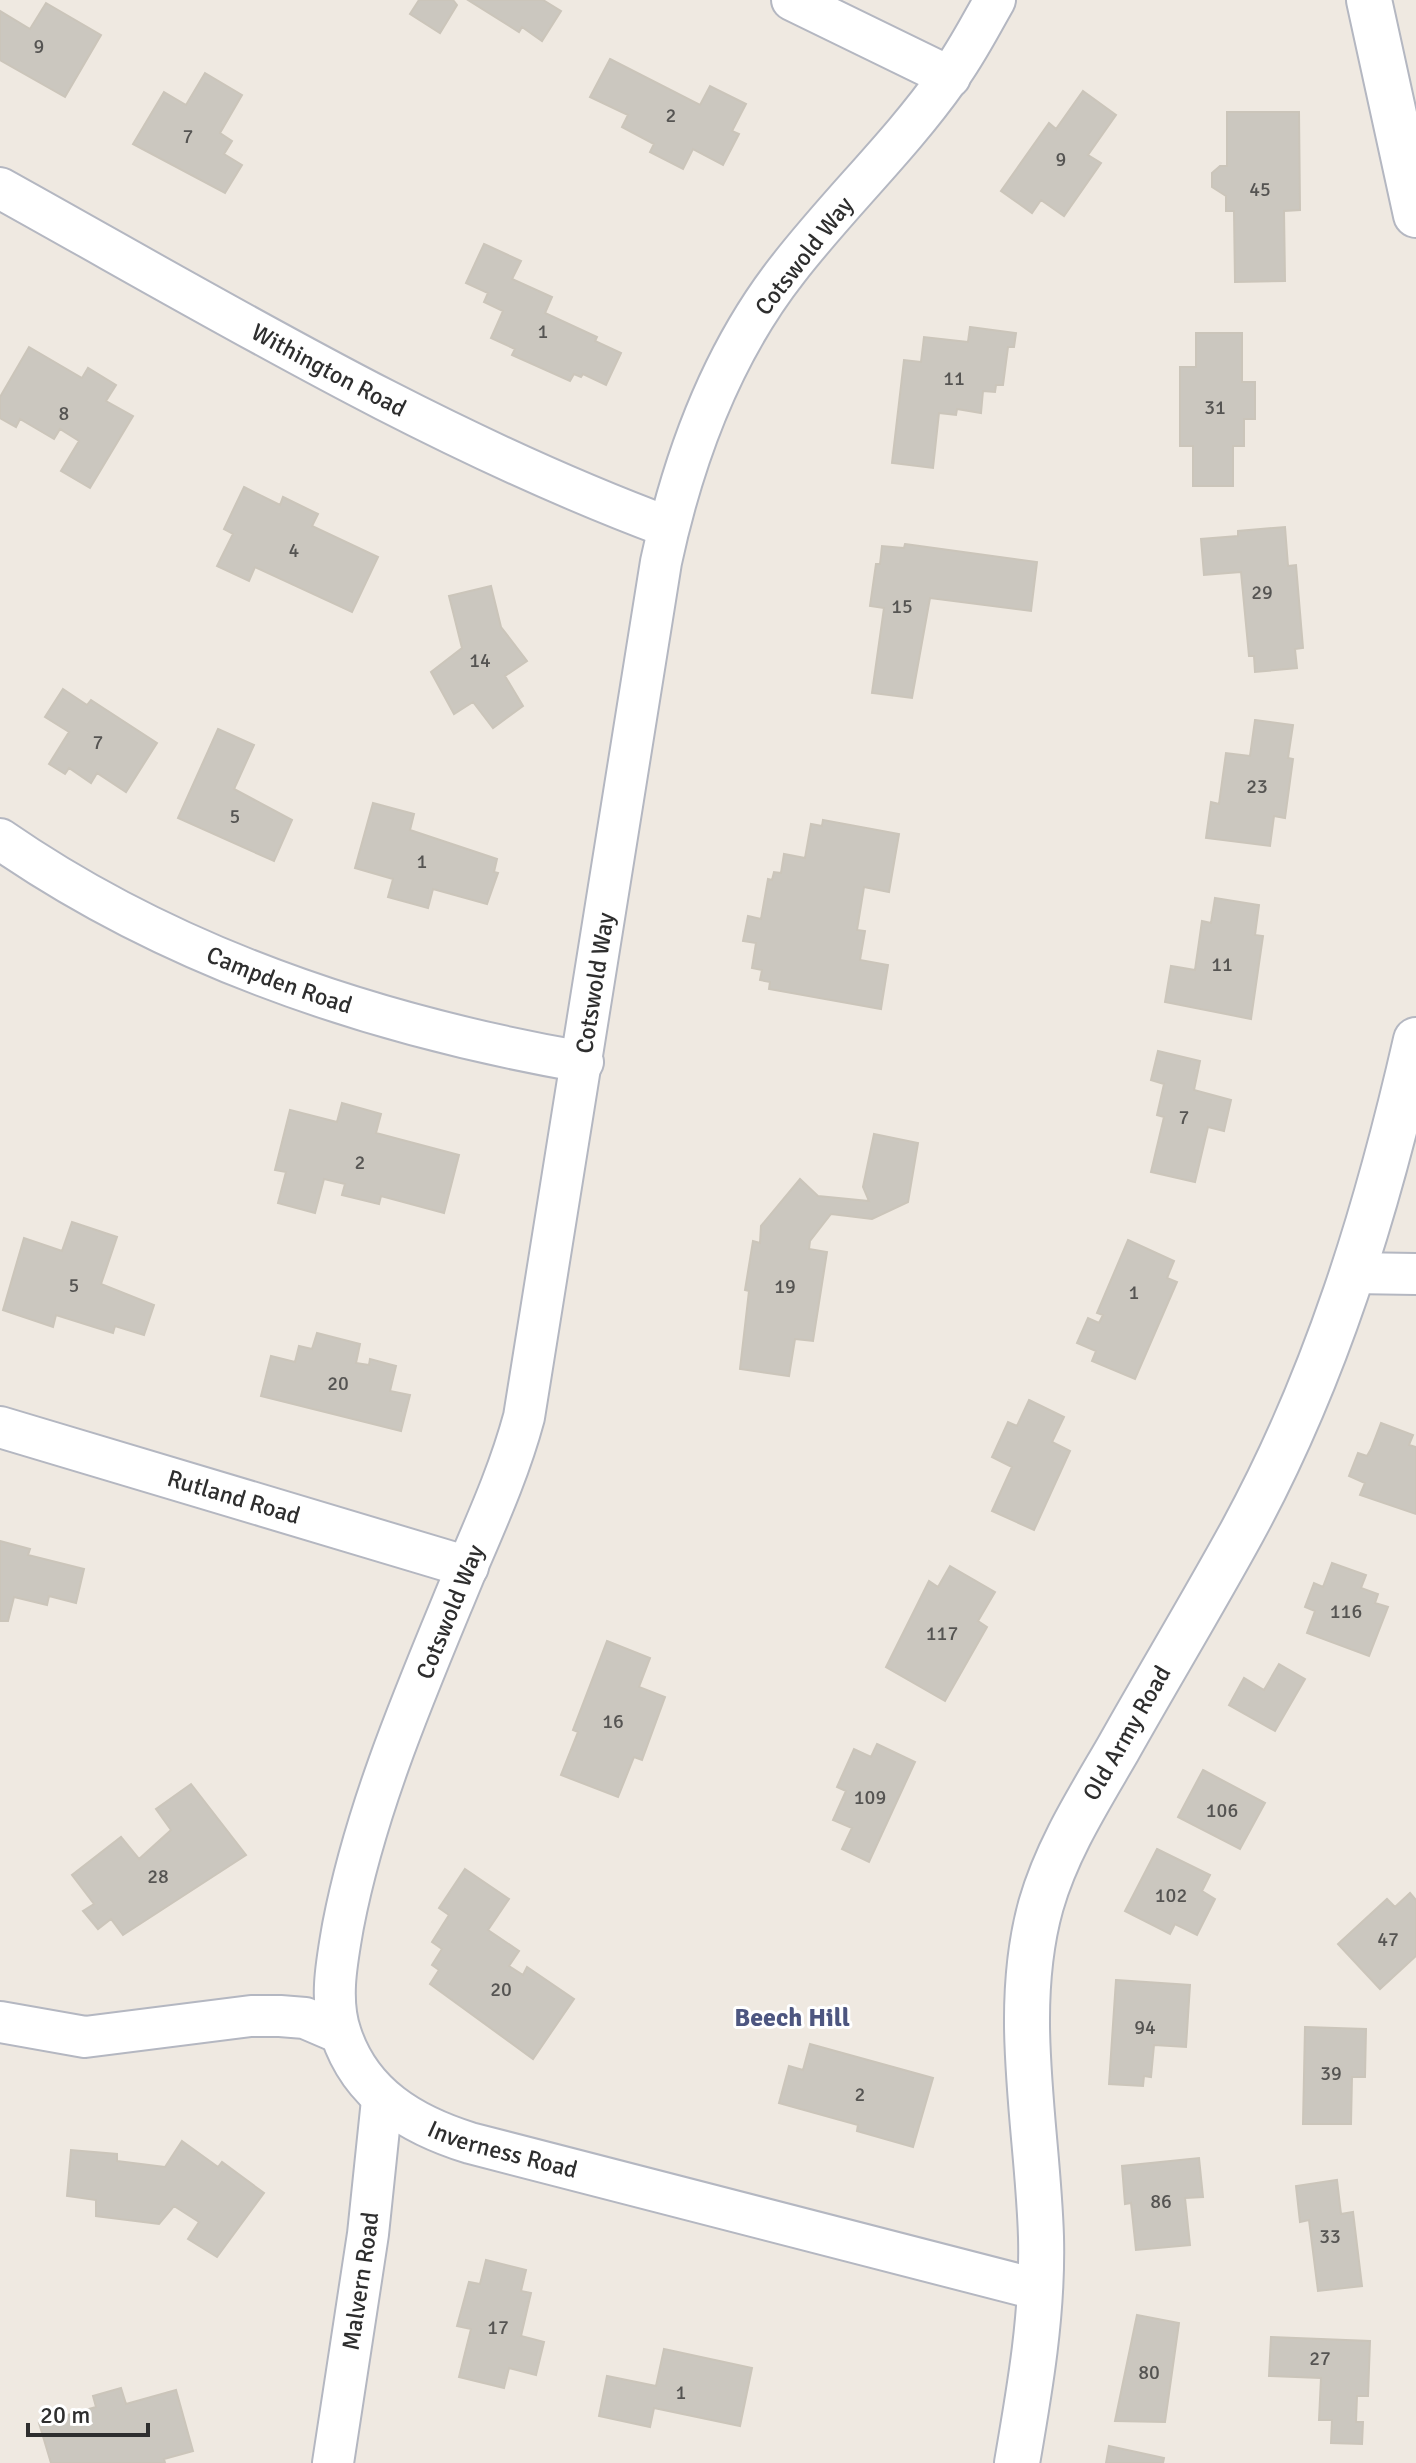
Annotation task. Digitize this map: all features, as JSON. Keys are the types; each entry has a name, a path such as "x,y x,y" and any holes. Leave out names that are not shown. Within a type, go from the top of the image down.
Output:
{"street":[{"path":"792,0 950,77"},
{"name":"Cotswold Way","path":"340,2033 335,1987 337,1961 359,1852 374,1805 514,1453 533,1378 668,527 708,409 757,313 788,269 950,77 995,0"},
{"path":"1369,0 1416,215"},
{"name":"Withington Road","path":"0,188 410,414 529,471 668,527"},
{"name":"Campden Road","path":"0,839 48,872 120,913 219,959 426,1026 583,1062"},
{"name":"Old Army Road","path":"1017,2463 1040,2290 1041,2238 1029,2028 1031,1972 1040,1908 1077,1819 1272,1474 1311,1390 1352,1273 1416,1040"},
{"path":"1352,1273 1416,1274"},
{"name":"Rutland Road","path":"0,1427 468,1567"},
{"path":"0,2022 85,2037 251,2016 280,2016 305,2018 340,2033"},
{"name":"Inverness Road","path":"340,2033 352,2058 382,2100 422,2126 470,2143 1040,2290"},
{"name":"Malvern Road","path":"333,2463 368,2234 382,2100"}],"building":[{"path":"419,0 453,0 457,5 440,33 410,14"},
{"path":"468,0 543,0 561,11 542,41 522,27 519,32"},
{"path":"46,3 101,35 65,97 0,60 0,11 30,29"},
{"path":"610,59 700,105 710,86 746,104 732,131 739,134 723,165 693,149 683,169 650,152 654,144 622,127 628,115 590,97"},
{"path":"205,73 242,95 220,133 232,141 224,154 242,165 225,193 133,144 164,92 186,105"},
{"path":"1083,91 1116,115 1088,155 1101,163 1064,216 1041,200 1032,213 1001,191 1049,123 1056,129"},
{"path":"1227,112 1299,112 1300,210 1284,211 1285,281 1235,282 1234,211 1226,211 1226,196 1212,187 1212,173 1220,166 1227,166"},
{"path":"484,244 521,261 512,279 552,297 545,313 597,337 595,341 621,353 606,385 583,374 581,377 574,374 570,381 512,355 515,349 491,338 503,311 484,302 488,293 466,283"},
{"path":"970,327 1016,333 1014,347 1008,347 1003,385 996,385 995,392 983,391 981,413 957,409 956,415 939,413 933,468 892,463 904,360 921,362 924,337 968,342"},
{"path":"1196,333 1242,333 1242,382 1255,382 1255,419 1244,419 1244,446 1233,446 1233,486 1193,486 1193,446 1180,446 1180,367 1196,367"},
{"path":"29,347 82,378 88,368 116,385 106,401 133,416 90,488 61,471 79,441 60,429 54,439 20,419 16,427 0,418 0,397"},
{"path":"244,487 280,505 283,497 318,514 312,526 378,557 352,612 255,567 249,581 217,566 233,534 224,529"},
{"path":"1285,527 1288,566 1296,565 1303,648 1295,649 1297,668 1255,672 1254,656 1249,656 1241,572 1204,575 1201,539 1238,536 1238,531"},
{"path":"905,544 1037,562 1031,611 930,598 912,698 872,693 884,608 870,606 876,564 880,564 882,546 904,548"},
{"path":"491,586 501,627 527,661 505,676 523,706 493,728 473,702 454,714 431,672 462,648 449,596"},
{"path":"63,689 87,705 91,700 157,743 126,792 97,773 91,783 69,768 65,774 49,764 69,732 45,717"},
{"path":"1255,720 1293,725 1288,758 1293,759 1285,818 1274,816 1270,846 1206,838 1211,802 1219,804 1226,753 1250,756"},
{"path":"218,729 254,745 234,789 292,820 274,861 178,818"},
{"path":"373,803 414,814 410,830 497,859 494,872 498,873 487,904 433,889 428,908 388,897 393,879 355,868"},
{"path":"823,820 899,834 889,892 864,887 857,930 865,931 860,960 888,965 881,1009 769,989 770,982 760,980 762,970 752,968 756,943 743,941 748,916 761,919 768,879 772,880 774,872 781,873 784,854 805,858 811,824 822,826"},
{"path":"1215,898 1259,905 1255,935 1263,936 1251,1019 1165,1002 1171,966 1195,970 1202,921 1211,923"},
{"path":"1158,1051 1200,1061 1194,1090 1231,1100 1224,1131 1208,1127 1195,1182 1151,1172 1164,1117 1157,1115 1164,1084 1151,1080"},
{"path":"342,1103 381,1114 376,1133 459,1155 444,1213 381,1196 379,1204 342,1195 345,1184 324,1179 315,1213 278,1203 286,1172 275,1170 290,1110 337,1122"},
{"path":"874,1134 918,1143 908,1202 872,1219 831,1214 810,1241 809,1249 827,1252 813,1341 795,1339 789,1376 740,1369 749,1291 745,1290 753,1241 760,1243 761,1226 800,1179 818,1196 869,1201 863,1187"},
{"path":"72,1222 117,1237 101,1284 154,1305 144,1335 115,1326 113,1333 56,1315 53,1327 3,1310 24,1238 62,1251"},
{"path":"1128,1240 1174,1261 1167,1278 1177,1282 1135,1379 1092,1361 1096,1351 1077,1343 1088,1318 1099,1323 1103,1315 1097,1313"},
{"path":"317,1333 360,1344 356,1363 369,1365 370,1359 396,1366 390,1391 410,1395 401,1431 261,1396 271,1356 295,1362 299,1346 312,1349"},
{"path":"1029,1400 1064,1417 1052,1442 1070,1451 1034,1530 992,1511 1012,1467 992,1457 1008,1422 1017,1426"},
{"path":"1381,1423 1413,1435 1409,1445 1416,1447 1416,1514 1360,1495 1365,1483 1349,1476 1358,1453 1367,1456"},
{"path":"0,1541 30,1549 28,1555 84,1569 76,1603 49,1596 47,1605 14,1597 8,1621 0,1621"},
{"path":"1332,1563 1366,1575 1361,1588 1378,1594 1375,1603 1388,1607 1369,1656 1307,1633 1315,1611 1305,1607 1314,1583 1323,1587"},
{"path":"950,1566 995,1592 978,1621 987,1627 945,1701 886,1667 929,1581 938,1587"},
{"path":"607,1641 650,1658 639,1687 665,1697 642,1760 634,1757 618,1797 561,1775 578,1732 573,1730"},
{"path":"1279,1664 1305,1679 1275,1731 1229,1705 1244,1678 1264,1690"},
{"path":"877,1744 915,1762 869,1862 842,1849 852,1828 833,1820 846,1791 837,1787 854,1749 871,1757"},
{"path":"1203,1770 1265,1803 1240,1849 1178,1817"},
{"path":"191,1784 246,1855 123,1935 111,1919 98,1929 83,1911 94,1904 72,1875 121,1837 139,1859 171,1830 156,1809"},
{"path":"1157,1849 1210,1875 1202,1891 1215,1899 1197,1935 1175,1924 1170,1934 1125,1911"},
{"path":"465,1869 509,1899 488,1930 519,1951 509,1966 523,1975 527,1967 574,1999 533,2059 430,1984 439,1970 432,1965 442,1949 432,1942 449,1915 439,1908"},
{"path":"1410,1893 1416,1900 1416,1956 1380,1989 1338,1944 1387,1899 1395,1907"},
{"path":"1116,1980 1190,1985 1186,2047 1154,2045 1151,2077 1144,2076 1143,2086 1109,2084"},
{"path":"1305,2027 1366,2029 1365,2077 1352,2077 1351,2124 1303,2124"},
{"path":"810,2044 933,2078 913,2147 857,2131 858,2125 779,2103 789,2066 803,2070"},
{"path":"182,2141 218,2167 222,2162 264,2193 217,2257 188,2239 199,2222 174,2206 159,2224 96,2216 96,2200 67,2196 71,2150 117,2154 117,2161 165,2167"},
{"path":"1199,2158 1203,2197 1185,2198 1190,2245 1136,2250 1131,2203 1125,2204 1122,2166"},
{"path":"1337,2180 1341,2214 1353,2212 1362,2286 1318,2291 1309,2220 1300,2222 1296,2186"},
{"path":"486,2260 526,2270 521,2291 531,2293 521,2336 544,2342 536,2375 509,2368 504,2388 459,2377 471,2329 457,2326 469,2282 480,2284"},
{"path":"1137,2315 1179,2323 1165,2422 1115,2421"},
{"path":"1271,2337 1370,2341 1368,2396 1357,2396 1356,2422 1363,2422 1362,2444 1331,2443 1332,2420 1319,2420 1321,2378 1269,2376"},
{"path":"664,2349 752,2368 740,2426 654,2408 650,2427 599,2416 607,2376 656,2386"},
{"path":"121,2388 126,2404 176,2390 193,2451 164,2459 165,2463 51,2463 39,2423 96,2407 93,2396"},
{"path":"1109,2446 1164,2458 1163,2463 1106,2463"}],"district":[{"name":"Beech Hill","path":"792,2017"}]}
